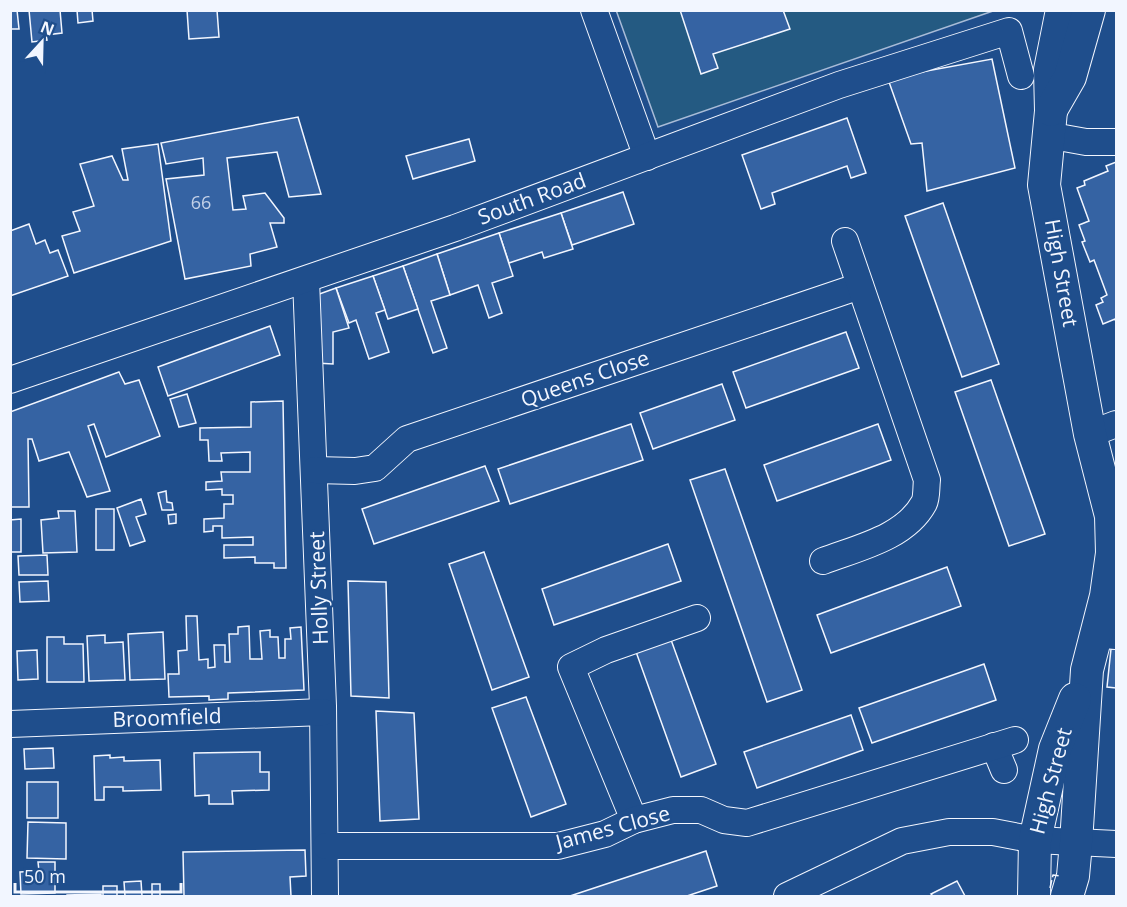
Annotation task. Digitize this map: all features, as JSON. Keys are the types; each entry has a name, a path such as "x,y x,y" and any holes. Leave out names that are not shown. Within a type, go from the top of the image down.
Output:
{"main road":[{"name":"High Street","path":"1034,897 1035,840 1055,749 1087,670 1105,635 1096,534 1103,429 1044,185 1050,70 1067,12"},
{"name":"High Street","path":"1067,897 1073,876 1076,843 1087,670"}],"street":[{"path":"594,10 647,157"},
{"name":"South Road","path":"10,380 306,280 839,85 1009,31 1021,76"},
{"path":"1049,123 1086,142 1116,142"},
{"path":"824,562 892,534 911,521 925,501 927,480 845,242"},
{"name":"Holly Street","path":"306,280 323,712 325,897"},
{"name":"Queens Close","path":"315,470 375,468 407,439 860,286"},
{"path":"634,820 571,667 606,650 697,618"},
{"name":"Broomfield","path":"10,724 323,712"},
{"name":"James Close","path":"326,846 558,846 605,834 634,820 673,810 700,810 724,820 747,823 1004,743 1004,770"},
{"path":"787,897 902,841 949,832 993,832 1035,840 1116,844"}],"shaded area":[{"path":"616,10 993,11 658,127"}],"building":[{"path":"10,10 17,10 19,29 10,29"},
{"path":"29,10 60,10 62,33 46,35 47,40 32,42"},
{"path":"77,10 92,10 93,21 78,23"},
{"path":"187,10 217,10 219,37 189,39"},
{"path":"680,10 783,10 790,29 713,54 718,68 701,74"},
{"path":"992,59 1015,168 927,191 922,143 911,144 889,82 921,72"},
{"path":"298,117 321,194 289,197 277,152 227,158 233,210 246,209 243,196 265,193 284,218 284,223 270,223 277,247 250,254 251,266 185,279 166,179 204,175 203,158 166,164 161,143"},
{"path":"847,118 866,173 851,178 847,166 772,193 775,204 761,209 742,155"},
{"path":"469,139 475,161 413,179 406,156"},
{"path":"158,144 171,241 74,273 62,236 80,231 73,212 94,206 80,164 112,156 123,180 128,180 122,149"},
{"path":"1116,162 1116,322 1115,319 1103,324 1096,305 1103,302 1101,298 1107,295 1094,260 1090,262 1082,242 1085,241 1079,225 1089,221 1077,188 1085,185 1084,181 1108,171 1106,166"},
{"path":"623,192 634,224 572,245 561,213"},
{"path":"943,203 999,364 962,377 905,216"},
{"path":"561,213 573,249 544,258 542,252 509,263 499,233"},
{"path":"29,224 36,244 45,240 50,253 58,250 68,276 10,296 10,231"},
{"path":"499,233 513,276 492,283 502,313 489,318 478,285 450,295 437,254"},
{"path":"437,254 450,295 431,301 447,348 433,353 403,266"},
{"path":"403,266 418,309 388,319 373,276"},
{"path":"373,276 385,310 376,313 389,352 369,359 356,320 349,323 336,288"},
{"path":"336,288 349,328 333,332 333,364 316,363 311,297"},
{"path":"270,326 280,355 168,396 158,367"},
{"path":"846,332 859,368 746,408 733,372"},
{"path":"119,372 125,384 139,380 160,436 106,457 94,424 88,426 110,491 87,497 69,452 39,461 32,439 28,439 29,507 10,507 10,412"},
{"path":"991,380 1045,534 1009,546 955,392"},
{"path":"722,384 735,420 653,449 640,413"},
{"path":"187,394 196,423 179,427 170,399"},
{"path":"283,401 286,568 274,568 274,563 255,563 255,557 224,558 224,545 253,545 253,537 222,538 222,526 213,526 213,531 204,532 204,519 224,518 224,504 233,504 233,495 222,495 222,489 206,490 206,482 222,481 221,472 250,472 250,452 221,453 222,461 209,461 208,440 200,440 200,428 251,427 251,402"},
{"path":"631,424 643,460 510,504 498,469"},
{"path":"878,424 891,460 777,501 764,465"},
{"path":"485,466 499,501 374,544 362,509"},
{"path":"725,469 802,690 767,702 690,480"},
{"path":"166,491 167,502 172,503 173,510 162,510 158,493"},
{"path":"141,499 146,514 136,517 145,541 130,546 117,508"},
{"path":"96,509 114,509 114,550 96,550"},
{"path":"58,511 75,511 77,552 43,553 41,520 59,518"},
{"path":"176,514 176,523 169,524 168,515"},
{"path":"21,519 21,552 10,552 10,520"},
{"path":"668,544 681,581 554,625 542,589"},
{"path":"484,552 529,677 492,690 449,564"},
{"path":"47,555 48,575 19,575 18,556"},
{"path":"947,567 961,606 831,653 817,615"},
{"path":"48,581 49,601 20,602 19,582"},
{"path":"348,581 386,582 389,698 351,696"},
{"path":"186,616 197,616 199,660 208,659 208,668 215,667 214,645 225,645 225,662 230,662 229,634 238,634 238,627 249,626 250,659 262,659 260,631 270,630 270,637 278,637 279,658 285,658 285,639 291,639 290,628 301,627 304,690 228,693 228,699 209,700 209,696 169,697 168,674 179,674 178,651 187,650"},
{"path":"163,632 165,679 130,680 128,634"},
{"path":"105,635 105,643 123,642 125,680 89,681 87,636"},
{"path":"47,637 64,637 64,644 83,644 84,682 47,682"},
{"path":"670,637 716,764 681,777 635,649"},
{"path":"1111,649 1116,649 1116,688 1107,687"},
{"path":"37,650 38,679 18,680 17,651"},
{"path":"984,664 996,700 872,743 859,708"},
{"path":"526,697 566,804 531,817 492,708"},
{"path":"376,711 414,713 419,819 380,821"},
{"path":"851,715 863,750 757,788 744,752"},
{"path":"53,748 54,768 25,769 24,749"},
{"path":"260,752 260,772 269,772 269,790 232,791 233,804 209,804 209,795 195,796 194,753"},
{"path":"110,755 110,758 124,757 124,761 160,760 161,790 123,791 123,787 104,787 104,800 95,800 94,756"},
{"path":"27,782 58,782 58,818 27,818"},
{"path":"28,822 66,823 66,859 27,858"},
{"path":"305,850 306,876 290,877 291,896 184,896 183,852"},
{"path":"706,851 717,886 687,896 570,896"},
{"path":"38,862 55,862 55,893 21,894 20,872 39,871"},
{"path":"141,881 142,896 125,896 124,882"},
{"path":"957,881 965,896 933,896 931,894"},
{"path":"152,884 160,884 160,896 152,896"},
{"path":"103,886 117,886 117,896 103,896"},
{"path":"101,894 101,896 67,896 67,895"}],"fence":[{"path":"1050,888 1053,875 1060,876"}]}
